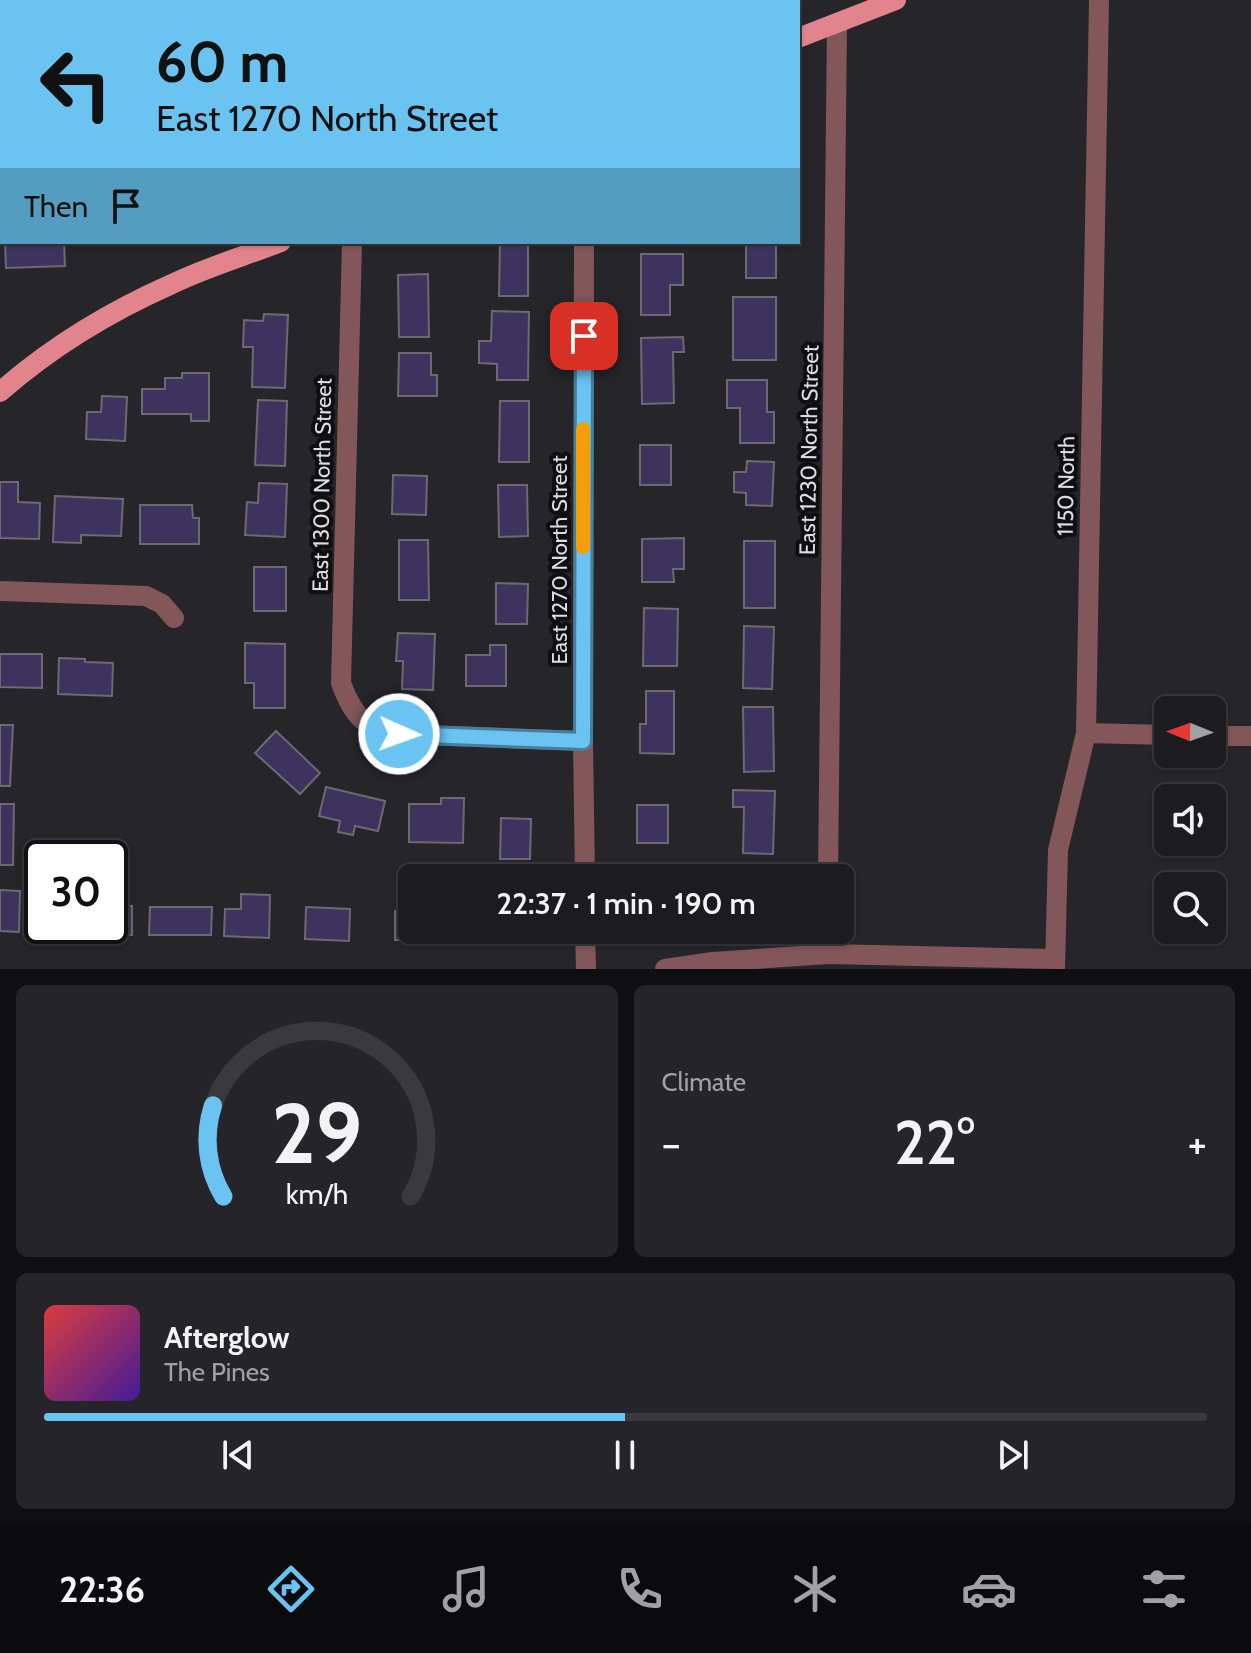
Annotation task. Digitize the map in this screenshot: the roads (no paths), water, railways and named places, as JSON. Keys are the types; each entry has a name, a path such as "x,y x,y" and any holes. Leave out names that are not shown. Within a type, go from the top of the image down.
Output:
{"main road":[{"path":"800,37 896,0"},
{"path":"0,392 53,351 112,315 173,283 276,244"}],"street":[{"name":"1150 North","path":"1055,964 1058,850 1086,733 1099,0"},
{"name":"East 1230 North Street","path":"828,864 837,23"},
{"name":"East 1300 North Street","path":"352,244 341,683 349,705 365,722 379,730 399,734 583,741"},
{"name":"East 1270 North Street","path":"584,244 585,864"},
{"path":"0,591 146,596 162,604 174,618"},
{"path":"1086,733 1154,735"},
{"path":"1226,736 1251,736"},
{"path":"585,944 586,969"},
{"path":"828,944 828,954"},
{"path":"670,968 828,954 1055,964"}]}
